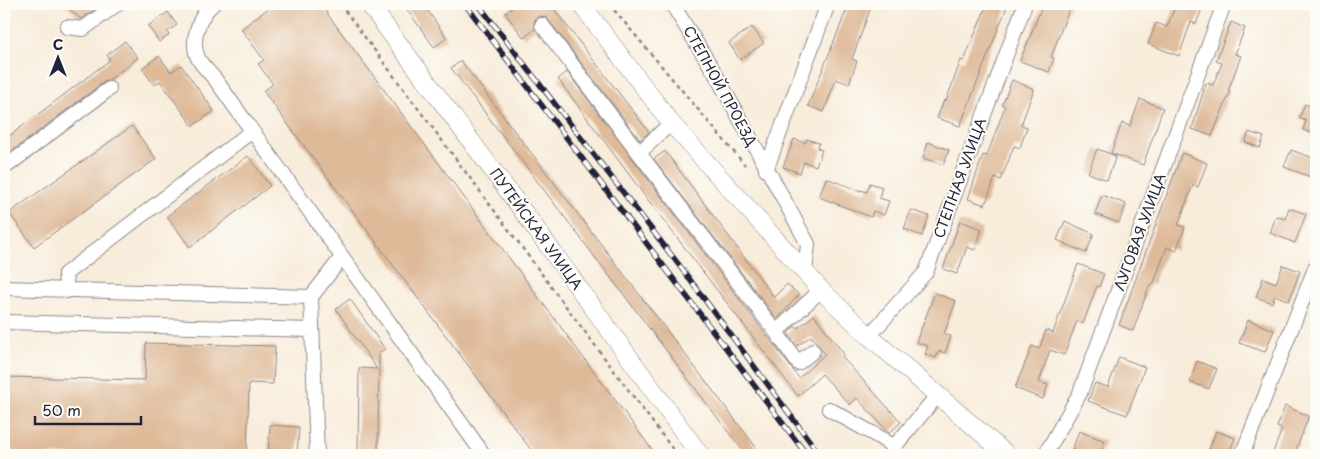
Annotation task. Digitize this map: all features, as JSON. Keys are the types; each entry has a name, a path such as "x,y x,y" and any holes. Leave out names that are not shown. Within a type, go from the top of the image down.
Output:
{"main road":[{"name":"ПУТЕЙСКАЯ УЛИЦА","path":"369,4 517,203 700,455"},
{"path":"581,4 671,124 821,290 868,336 1007,455"}],"street":[{"path":"67,27 83,29 117,4"},
{"path":"213,4 208,8 199,24 195,37 198,58 484,455"},
{"name":"СТЕПНОЙ ПРОЕЗД","path":"672,4 715,73 766,170 808,244 805,272"},
{"path":"766,170 828,4"},
{"name":"СТЕПНАЯ УЛИЦА","path":"868,336 926,272 1025,4"},
{"name":"ЛУГОВАЯ УЛИЦА","path":"1045,455 1080,393 1224,4"},
{"path":"542,25 798,363 813,351"},
{"path":"4,168 109,89"},
{"path":"640,153 671,124"},
{"path":"67,291 65,274 252,131"},
{"path":"317,455 310,297 342,257"},
{"path":"1242,455 1316,266"},
{"path":"4,288 310,297"},
{"path":"776,332 821,290"},
{"path":"4,322 312,330"},
{"path":"829,409 879,436 894,447 937,396"}],"path":[{"path":"340,4 677,455"},
{"path":"609,4 745,166"}],"building":[{"path":"63,4 99,4 92,12 81,19"},
{"path":"274,4 320,4 656,455 535,455 263,91 273,84 258,64 264,60 241,29"},
{"path":"403,4 423,4 447,38 434,47"},
{"path":"517,4 550,4 649,132 640,140 546,17 540,16 536,18 534,22 535,29 524,38 505,13"},
{"path":"849,4 872,4 852,59 857,61 849,84 836,79 824,112 808,106"},
{"path":"987,4 1008,4 960,126 937,118 944,100 946,101 961,60 964,61"},
{"path":"1043,4 1071,4 1051,57 1054,58 1049,72 1020,61"},
{"path":"1176,4 1197,4 1203,6 1196,24 1191,22 1179,56 1148,44 1156,23 1167,27"},
{"path":"168,12 177,25 167,32 169,35 159,42 148,26"},
{"path":"1231,22 1245,28 1235,54 1241,56 1228,91 1230,92 1212,136 1192,129 1206,83 1213,85 1222,63 1216,61"},
{"path":"752,27 764,43 740,60 729,43"},
{"path":"125,41 138,58 4,157 4,140 110,60 107,55"},
{"path":"159,56 171,72 181,65 214,111 193,126 160,81 154,85 142,68"},
{"path":"461,61 762,455 746,455 451,68"},
{"path":"567,72 799,378 825,354 811,336 797,346 788,333 795,326 797,329 814,315 844,354 842,357 901,422 889,433 857,398 850,405 822,374 798,396 558,79"},
{"path":"1012,80 1034,89 1021,125 1027,127 1020,148 1014,146 1001,180 995,178 985,205 968,199 983,155 987,156 1005,106 1002,105"},
{"path":"1315,97 1316,135 1303,130 1306,121 1299,118 1305,104 1311,107"},
{"path":"1140,99 1163,108 1143,165 1111,153 1122,123 1130,126"},
{"path":"132,126 156,159 34,247 9,213"},
{"path":"1249,132 1264,137 1260,148 1245,142"},
{"path":"794,139 805,143 807,139 819,143 817,148 822,150 816,166 804,162 800,173 783,167"},
{"path":"928,142 949,150 943,165 923,158"},
{"path":"1097,149 1116,156 1107,180 1088,173"},
{"path":"1291,150 1316,159 1316,179 1284,167"},
{"path":"665,151 774,297 787,284 799,295 777,319 654,159"},
{"path":"1182,153 1207,163 1198,187 1193,185 1178,225 1185,227 1176,251 1167,247 1153,285 1150,284 1133,331 1119,325"},
{"path":"248,156 270,186 190,247 167,216"},
{"path":"826,178 867,192 870,183 882,187 879,198 889,201 884,215 873,211 871,217 819,197"},
{"path":"1102,195 1126,204 1119,223 1095,214"},
{"path":"1289,208 1306,214 1295,243 1270,233 1276,216 1285,219"},
{"path":"911,210 929,216 922,236 904,229"},
{"path":"960,221 982,229 975,250 967,247 957,274 943,269"},
{"path":"1065,221 1094,234 1086,253 1057,240"},
{"path":"1078,264 1104,274 1099,287 1097,286 1083,324 1077,321 1064,355 1050,350 1039,382 1048,385 1043,399 1015,388 1032,346 1039,349 1046,330 1053,333"},
{"path":"1283,265 1300,271 1289,301 1275,295 1272,303 1256,297 1263,278 1276,283"},
{"path":"935,293 956,301 944,334 951,336 945,353 939,351 936,358 925,354 928,346 916,342"},
{"path":"350,299 385,349 379,353 378,455 358,455 359,368 377,369 336,309"},
{"path":"1248,320 1274,330 1265,352 1239,343"},
{"path":"146,343 275,346 273,384 249,383 247,455 4,455 4,377 145,380"},
{"path":"1119,357 1145,367 1127,415 1088,401 1095,383 1108,387"},
{"path":"1197,361 1217,369 1209,389 1190,382"},
{"path":"1285,406 1309,416 1294,455 1272,455 1282,429 1277,427"},
{"path":"270,425 299,427 297,455 268,455"},
{"path":"1079,431 1105,441 1100,455 1086,455 1072,450"},
{"path":"1216,431 1235,438 1228,455 1207,455"}],"railway":[{"path":"465,4 807,455"},
{"path":"478,4 679,265 820,455"}]}
